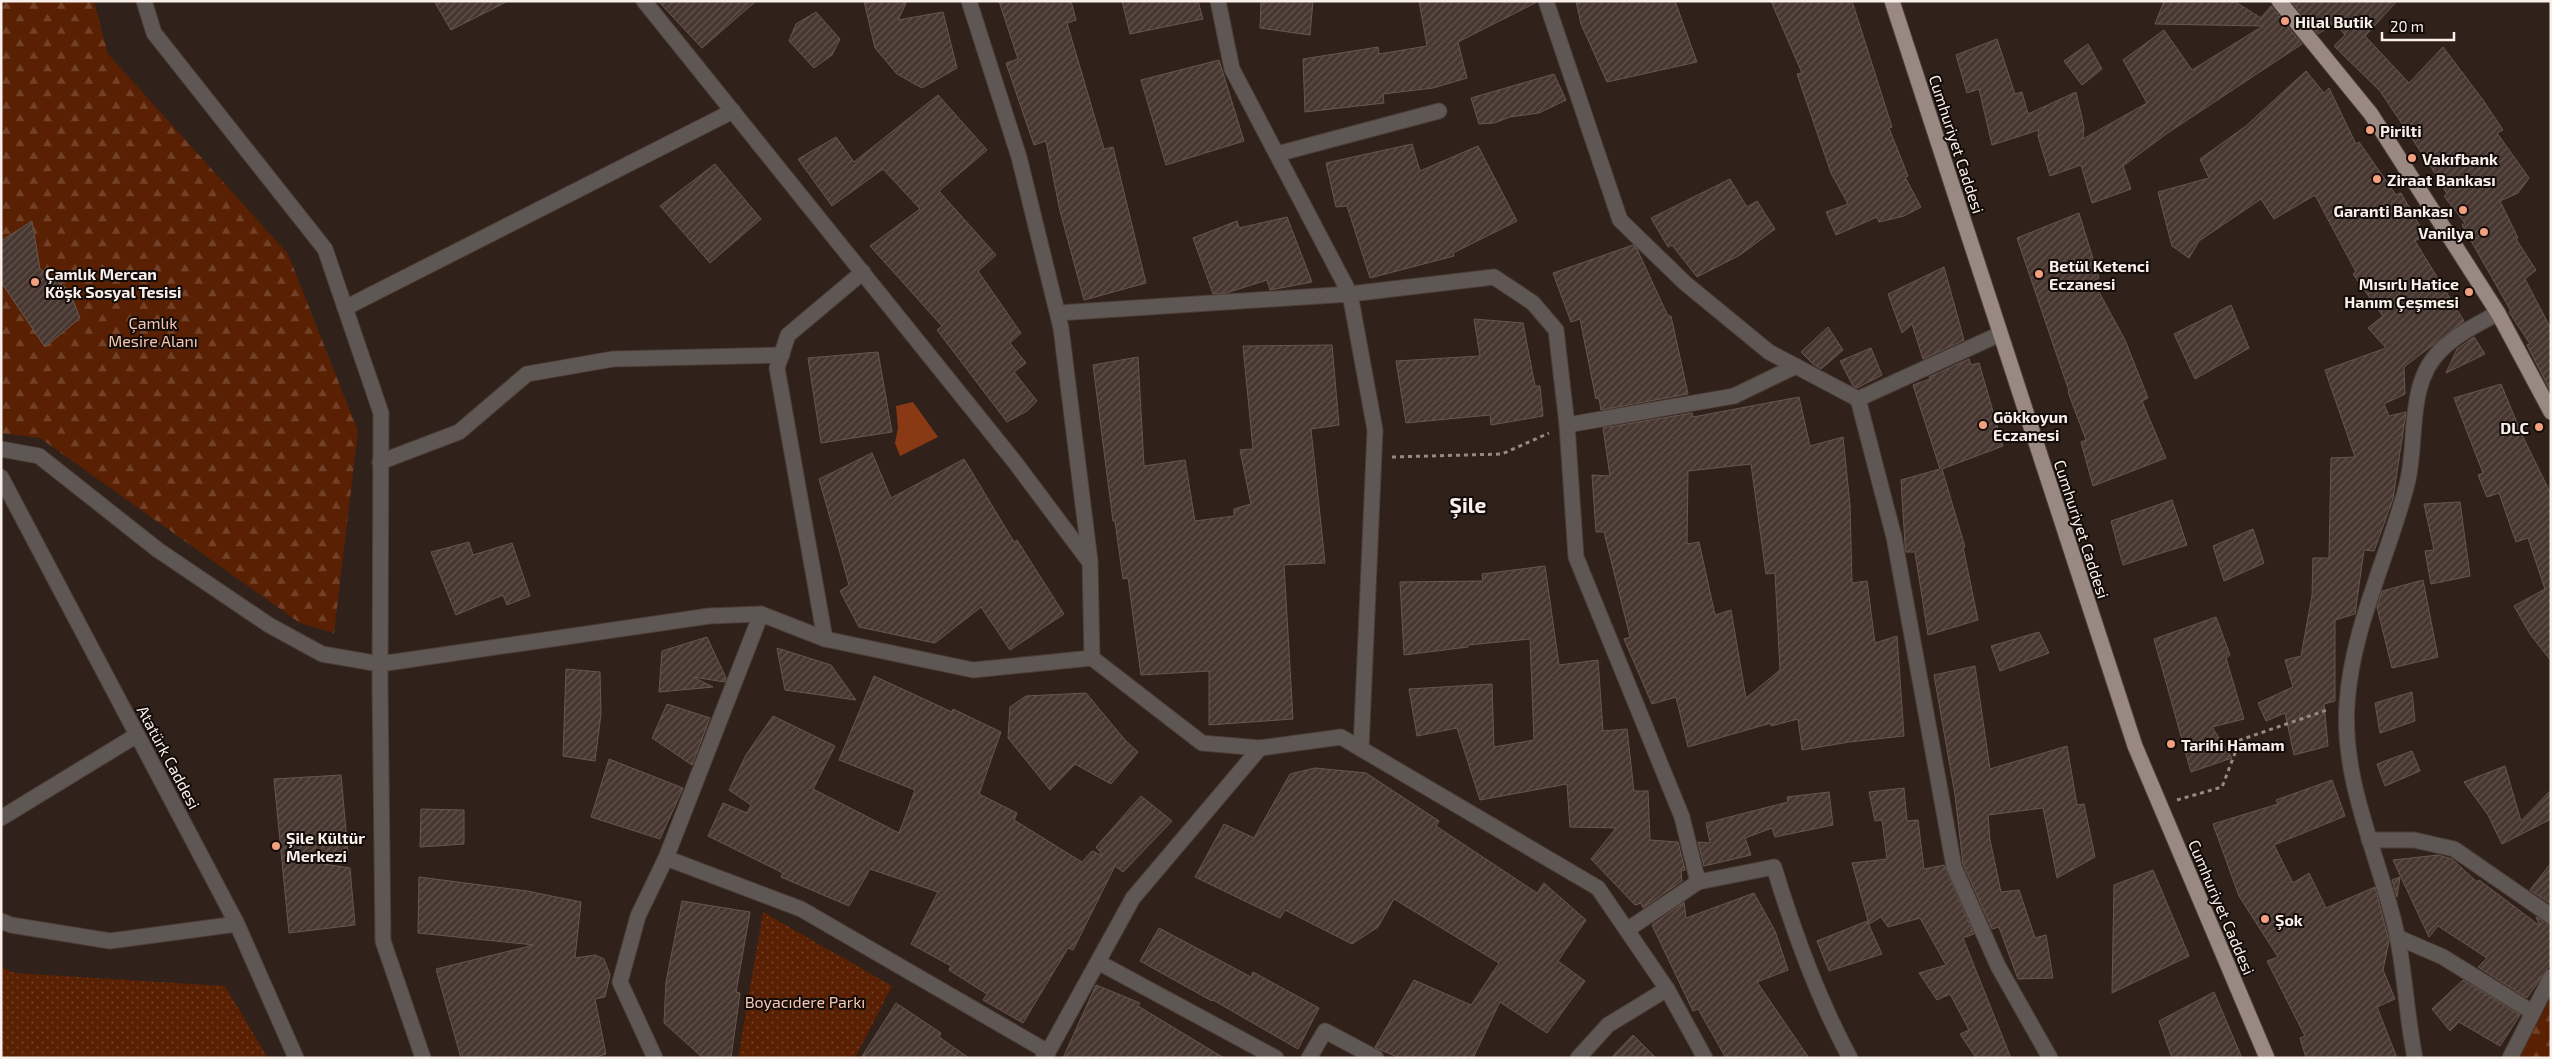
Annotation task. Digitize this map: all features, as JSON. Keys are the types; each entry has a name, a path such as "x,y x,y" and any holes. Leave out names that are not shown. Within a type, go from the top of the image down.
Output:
{"main road":[{"name":"Cumhuriyet Caddesi","path":"1892,1 2135,746 2267,1058"},
{"path":"2279,1 2371,114 2498,312 2551,412"}],"street":[{"path":"144,1 154,33 325,249 381,413 380,664 383,941 423,1058"},
{"path":"644,1 1008,453 1090,561"},
{"path":"968,1 1019,157 1058,313 1090,561 1092,658"},
{"path":"1218,1 1232,70 1350,294 1375,430 1361,749"},
{"path":"1546,1 1620,220 1686,283 1769,352 1858,399 1894,537 1954,867 1998,966 2050,1058"},
{"path":"1277,154 1439,111"},
{"path":"345,308 733,112"},
{"path":"825,639 777,368 788,335 862,272"},
{"path":"1058,313 1350,294 1494,277 1534,303 1556,330 1567,425 1576,557 1682,817 1698,882"},
{"path":"2415,1058 2392,912 2369,840 2353,780 2347,742 2347,704 2359,628 2399,514 2408,481 2417,401 2425,372 2439,351 2458,336 2498,312"},
{"path":"1858,399 2000,334"},
{"path":"380,462 459,432 527,374 613,359 782,355"},
{"path":"1567,425 1734,396 1796,366"},
{"path":"1,449 39,456 158,550 269,625 322,654 380,664 709,616 760,614 825,639 973,670 1092,658 1202,743 1260,748 1342,737 1598,888 1667,989 1705,1058"},
{"name":"Atatürk Caddesi","path":"1,477 237,924 296,1058"},
{"path":"657,1056 620,982 638,916 666,858 760,614"},
{"path":"1,818 137,735"},
{"path":"666,858 801,909 1045,1055 1133,898 1260,748"},
{"path":"2369,840 2414,840 2454,849 2551,916"},
{"path":"1627,930 1698,882 1774,867 1791,924 1813,980 1850,1058"},
{"path":"1,921 11,925 110,941 237,924"},
{"path":"2397,937 2443,957 2532,1012"},
{"path":"1098,962 1276,1058"},
{"path":"2510,1058 2551,977"},
{"path":"1578,1058 1608,1025 1667,989"},
{"path":"1308,1058 1325,1031 1376,1058"}],"path":[{"path":"1374,458 1502,454 1567,425"},
{"path":"2160,805 2222,787 2240,740 2347,704"}],"green space":[{"name":"Çamlık Mesire Alanı","path":"1,1 94,1 108,54 288,254 358,431 334,633 300,623 40,438 1,433"},
{"name":"Boyacıdere Parkı","path":"763,912 892,986 855,1058 738,1058"},
{"path":"1,967 15,973 225,986 268,1058 1,1058"},
{"path":"2551,998 2551,1058 2518,1058"}],"shaded area":[{"path":"913,402 938,437 900,456 895,443 898,428 896,406"}],"building":[{"path":"434,1 508,1 451,30"},
{"path":"658,1 756,1 702,48"},
{"path":"864,1 907,1 898,20 943,12 957,68 922,88 897,74 875,48"},
{"path":"999,1 1071,1 1076,20 1067,23 1104,149 1113,147 1146,283 1084,300 1060,211 1046,141 1034,145 1006,63 1018,59"},
{"path":"1122,1 1198,1 1203,19 1130,34"},
{"path":"1261,1 1313,1 1310,35 1260,28"},
{"path":"1419,1 1537,2 1458,42 1467,78 1433,88 1383,94 1384,103 1305,112 1303,59 1378,47 1379,54 1427,46"},
{"path":"1576,1 1675,1 1697,62 1607,82 1581,24"},
{"path":"1771,1 1852,1 1892,127 1889,128 1908,176 1905,177 1921,207 1904,216 1879,222 1877,217 1836,235 1826,212 1848,204 1831,173 1797,74 1802,73"},
{"path":"2164,1 2234,1 2261,18 2271,6 2302,44 2169,132 2123,166 2131,189 2092,203 2081,165 2050,176 2038,136 2039,130 1992,145 1979,89 1967,93 1956,55 1997,39 2015,94 2022,92 2028,114 2076,92 2084,127 2083,139 2147,103 2123,60 2164,30 2192,70 2263,26 2155,24"},
{"path":"2291,1 2397,1 2365,36 2409,83 2443,47 2503,130 2497,133 2529,178 2518,193 2500,201 2518,238 2516,239 2536,270 2525,279 2551,329 2551,392 2527,345 2530,344 2509,312 2511,311 2462,225 2465,223 2444,196 2447,194 2435,173 2380,91 2334,46 2345,35 2335,23 2318,34"},
{"path":"816,12 840,39 832,55 814,68 789,41 796,24"},
{"path":"2088,44 2102,69 2082,85 2064,61"},
{"path":"1219,60 1244,141 1166,165 1141,80"},
{"path":"2306,71 2324,93 2329,88 2356,144 2359,142 2396,195 2401,193 2425,235 2415,241 2464,321 2404,367 2405,394 2384,404 2389,416 2406,412 2393,499 2374,551 2364,550 2355,614 2335,620 2335,701 2324,704 2328,746 2294,755 2285,713 2266,721 2258,703 2293,687 2285,660 2301,656 2312,596 2313,558 2329,558 2331,458 2355,457 2325,370 2386,348 2368,328 2383,316 2353,274 2356,272 2315,195 2274,219 2261,199 2199,241 2189,258 2172,246 2158,192 2209,178 2200,159 2246,126"},
{"path":"1554,74 1566,100 1539,113 1510,117 1494,123 1479,124 1471,98"},
{"path":"938,95 987,150 939,191 996,255 978,271 1021,333 1010,343 1026,363 1014,372 1037,401 1027,411 1007,422 937,330 942,326 870,246 920,209 883,169 832,206 798,159 836,137 854,162"},
{"path":"1412,144 1420,171 1478,146 1517,221 1453,253 1454,256 1370,278 1347,206 1336,207 1326,163"},
{"path":"715,164 761,219 710,263 660,206"},
{"path":"1730,179 1747,207 1757,201 1775,229 1740,255 1697,277 1672,245 1668,247 1651,218"},
{"path":"2079,213 2099,278 2093,281 2125,340 2148,398 2142,401 2166,458 2093,486 2081,442 2086,440 2068,392 2017,238"},
{"path":"1287,217 1312,282 1270,290 1267,280 1226,293 1213,294 1193,238 1237,221 1239,228"},
{"path":"32,221 40,269 69,290 80,318 45,347 1,282 1,241"},
{"path":"1633,245 1637,249 1668,316 1671,316 1688,394 1601,410 1599,398 1596,399 1580,319 1571,322 1553,273"},
{"path":"1944,267 1964,340 1923,359 1912,324 1902,333 1888,294"},
{"path":"2231,305 2249,348 2195,379 2174,334"},
{"path":"1474,319 1523,323 1535,386 1540,386 1543,416 1491,425 1490,415 1406,423 1396,361 1480,356"},
{"path":"1828,327 1843,350 1821,369 1801,352"},
{"path":"2474,337 2485,354 2446,373 2457,349"},
{"path":"1332,345 1339,425 1311,429 1325,563 1284,565 1293,719 1209,725 1209,671 1141,675 1128,578 1123,579 1115,521 1113,521 1093,365 1138,357 1144,466 1185,460 1195,521 1234,516 1234,509 1251,504 1240,450 1253,449 1243,346"},
{"path":"1871,348 1882,375 1857,388 1853,386 1840,361"},
{"path":"878,352 892,432 821,443 808,358"},
{"path":"1969,359 1971,365 1979,363 2003,446 1942,469 1965,547 1963,547 1978,620 1928,635 1915,552 1906,552 1901,480 1940,469 1913,385 1930,379 1929,377"},
{"path":"2501,384 2522,435 2551,494 2551,661 2530,634 2514,606 2545,589 2528,538 2516,542 2499,493 2487,497 2478,475 2483,473 2454,398"},
{"path":"1799,397 1810,446 1843,437 1850,505 1852,583 1867,581 1875,643 1897,636 1904,736 1849,742 1802,750 1798,719 1771,726 1771,723 1688,747 1676,697 1652,704 1624,639 1630,637 1604,532 1596,532 1592,475 1610,476 1603,428 1692,413 1693,417","holes":["1751,464 1766,574 1775,573 1780,670 1746,698 1731,610 1715,615 1699,542 1687,544 1688,471"]},
{"path":"872,453 891,498 964,459 1014,542 1017,540 1064,614 1010,650 981,607 935,643 859,627 840,591 849,585 819,479"},
{"path":"2172,500 2187,545 2123,565 2111,521"},
{"path":"2460,502 2470,576 2431,584 2425,551 2434,550 2424,504"},
{"path":"2253,529 2264,563 2224,581 2213,546"},
{"path":"469,542 473,555 512,543 530,596 507,605 503,595 456,615 431,552"},
{"path":"1545,566 1559,665 1598,660 1603,731 1627,729 1634,791 1648,791 1650,840 1678,842 1685,870 1681,871 1682,881 1643,908 1641,903 1635,905 1591,859 1616,828 1570,827 1567,784 1480,800 1457,728 1417,736 1409,689 1492,684 1494,747 1534,740 1530,639 1468,645 1468,647 1404,655 1400,582 1483,581 1482,574"},
{"path":"2423,580 2438,657 2392,668 2377,607 2382,591"},
{"path":"2216,617 2230,655 2226,658 2244,719 2212,727 2232,758 2191,772 2154,639"},
{"path":"2039,632 2049,653 2000,671 1991,646"},
{"path":"707,637 726,678 725,682 693,677 713,687 659,692 662,651"},
{"path":"777,648 831,665 856,700 785,690"},
{"path":"1975,666 1990,769 2067,746 2077,805 2084,804 2095,857 2057,878 2043,808 1988,815 1990,840 2001,892 2019,890 2035,938 2046,935 2053,978 2018,979 1999,927 1992,929 1963,864 1955,795 1934,675"},
{"path":"566,669 600,672 601,714 595,761 563,756"},
{"path":"874,676 952,712 953,709 1001,732 979,794 1017,813 1014,820 1082,862 1092,851 1103,856 1096,847 1141,796 1172,821 1123,872 1115,866 1073,950 1068,948 1023,1023 983,1000 987,994 949,970 951,966 911,944 938,892 870,869 849,906 781,877 783,873 708,836 723,803 747,813 751,805 729,790 746,755 773,716 835,746 813,789 899,833 915,790 839,760"},
{"path":"2412,692 2415,721 2380,733 2375,703"},
{"path":"1086,693 1125,740 1138,752 1111,784 1075,764 1050,790 1008,738 1010,707 1026,696"},
{"path":"667,704 710,718 692,765 652,738"},
{"path":"2412,751 2420,771 2385,786 2377,764"},
{"path":"609,759 683,788 660,839 591,817"},
{"path":"2505,766 2521,821 2551,790 2551,819 2502,844 2488,815 2464,782"},
{"path":"1315,768 1366,773 1439,821 1436,826 1537,893 1544,883 1586,920 1558,961 1585,981 1547,1033 1500,1002 1473,1058 1400,1058 1376,1048 1414,980 1471,1005 1499,963 1394,899 1378,927 1352,944 1285,910 1280,918 1195,877 1224,824 1254,838 1290,774"},
{"path":"341,775 348,853 323,855 323,864 350,868 355,925 289,933 274,779"},
{"path":"2332,780 2345,816 2274,845 2293,883 2309,873 2326,908 2375,887 2389,941 2383,970 2395,999 2377,1007 2397,1058 2306,1058 2300,1038 2305,1036 2267,961 2278,957 2239,896 2213,824 2278,804 2276,800"},
{"path":"1904,788 1907,821 1918,820 1924,869 1944,865 1974,934 1963,938 2011,1058 1976,1058 1960,1034 1969,1030 1950,994 1937,1000 1919,973 1946,965 1920,918 1888,927 1881,917 1869,924 1852,863 1887,859 1882,820 1875,821 1869,792"},
{"path":"1829,792 1833,825 1775,837 1772,828 1745,838 1751,855 1704,866 1698,842 1710,843 1706,823 1788,802 1787,797"},
{"path":"421,809 464,810 464,844 420,847"},
{"path":"2438,855 2452,859 2477,882 2479,880 2540,926 2536,917 2551,925 2551,963 2527,998 2478,967 2487,958 2438,926 2429,937 2393,860"},
{"path":"2551,863 2551,904 2530,890"},
{"path":"2153,870 2189,956 2112,993 2114,885"},
{"path":"419,877 527,891 581,902 575,958 595,955 604,959 610,975 605,997 595,999 606,1054 594,1058 461,1058 436,969 534,945 418,933"},
{"path":"2400,877 2397,897 2392,880"},
{"path":"1754,893 1775,931 1788,970 1757,982 1809,1058 1726,1058 1698,1009 1693,1011 1652,925 1684,902 1686,918"},
{"path":"682,901 750,912 736,992 740,993 731,1058 703,1058 664,1023 666,982"},
{"path":"1867,921 1882,954 1829,971 1817,941"},
{"path":"1159,928 1251,977 1253,972 1319,1008 1298,1049 1140,961"},
{"path":"2463,980 2520,1015 2500,1046 2459,1022 2450,1031 2432,1009"},
{"path":"1096,985 1140,1003 1138,1006 1224,1058 1063,1058"},
{"path":"2214,992 2242,1058 2172,1058 2159,1021"},
{"path":"896,1003 941,1033 939,1037 969,1058 861,1058"},
{"path":"1633,1035 1656,1058 1611,1058"}],"place":[{"name":"Hilal Butik","path":"2285,21"},
{"name":"Pirilti","path":"2370,130"},
{"name":"Vakıfbank","path":"2412,158"},
{"name":"Ziraat Bankası","path":"2377,179"},
{"name":"Garanti Bankası","path":"2463,210"},
{"name":"Vanilya","path":"2484,232"},
{"name":"Betül Ketenci Eczanesi","path":"2039,274"},
{"name":"Çamlık Mercan Köşk Sosyal Tesisi","path":"35,282"},
{"name":"Mısırlı Hatice Hanım Çeşmesi","path":"2469,292"},
{"name":"Gökkoyun Eczanesi","path":"1983,425"},
{"name":"DLC","path":"2539,427"},
{"name":"Tarihi Hamam","path":"2171,744"},
{"name":"Şile Kültür Merkezi","path":"276,846"},
{"name":"Şok","path":"2265,919"}],"district":[{"name":"Şile","path":"1468,504"}]}
